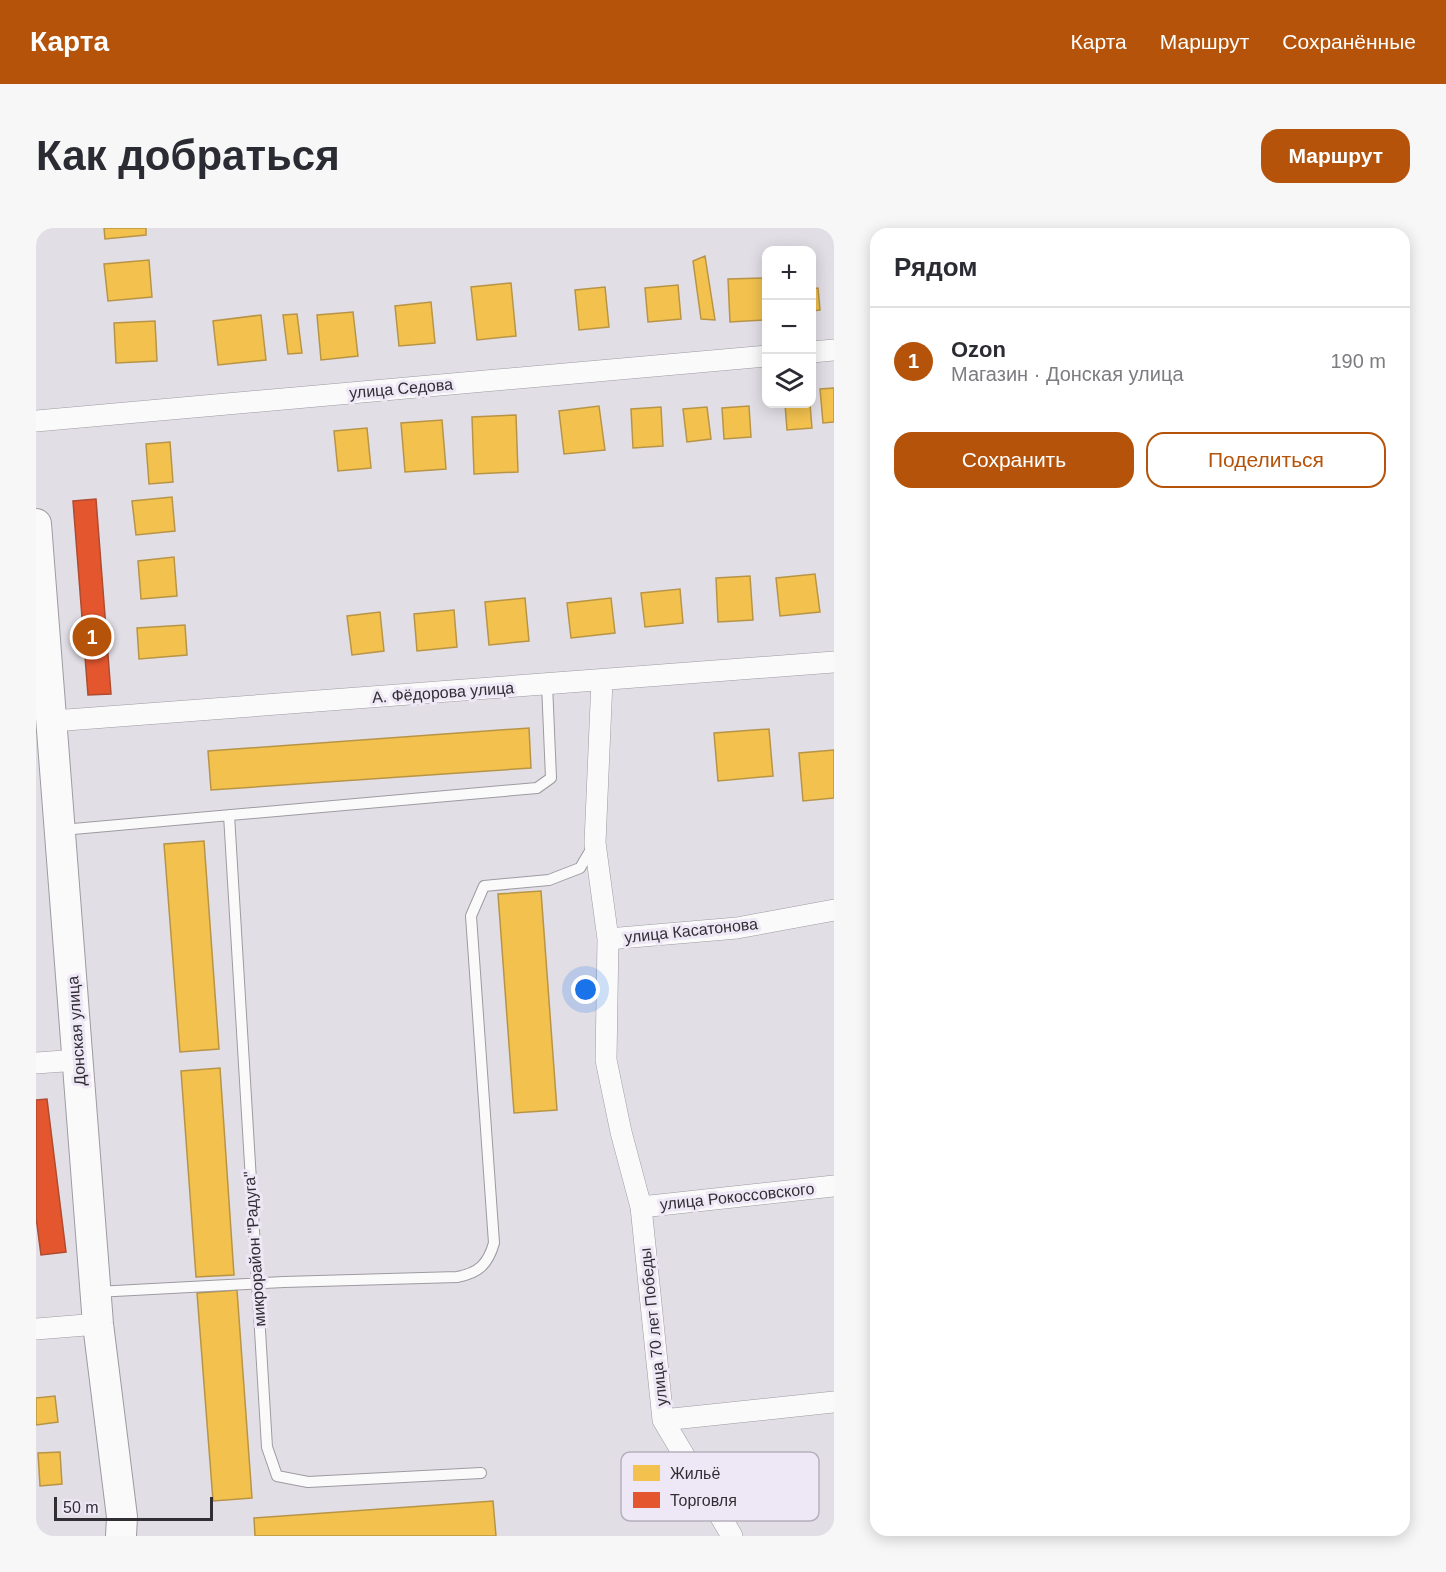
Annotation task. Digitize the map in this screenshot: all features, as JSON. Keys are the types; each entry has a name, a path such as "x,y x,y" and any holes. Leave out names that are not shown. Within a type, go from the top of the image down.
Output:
{"street":[{"path":"816,352 834,350"},
{"name":"улица Седова","path":"36,421 762,356"},
{"name":"Донская улица","path":"36,524 53,721 47,776 62,830 98,1324 122,1517 121,1536"},
{"name":"А. Фёдорова улица","path":"53,721 834,663"},
{"name":"улица Касатонова","path":"602,680 595,843 608,939 737,928 834,910"},
{"name":"улица 70 лет Победы","path":"608,939 606,1060 621,1132 641,1207 663,1420 834,1402"},
{"path":"36,1063 78,1060"},
{"name":"улица Рокоссовского","path":"641,1207 834,1186"},
{"path":"36,1329 98,1324"},
{"path":"663,1420 682,1452"},
{"path":"723,1521 732,1536"}],"lane":[{"path":"62,830 537,788 551,778 547,684"},
{"name":"микрорайон \"Радуга\"","path":"229,815 267,1448 277,1476 308,1482 481,1473"},
{"path":"96,1292 256,1283 457,1276 473,1274 489,1260 494,1243 471,916 484,886 549,880 580,868 595,843"}],"building: Жильё":[{"path":"104,228 146,228 146,235 105,239"},
{"path":"705,256 715,320 701,319 693,261"},
{"path":"149,260 152,297 108,301 104,264"},
{"path":"762,278 762,320 730,322 728,279"},
{"path":"511,283 516,336 477,340 471,287"},
{"path":"678,285 681,319 648,322 645,288"},
{"path":"605,287 609,327 579,330 575,290"},
{"path":"816,288 818,288 820,310 816,310 816,300"},
{"path":"431,302 435,343 399,346 395,306"},
{"path":"353,312 358,356 321,360 317,315"},
{"path":"297,314 302,353 288,354 283,315"},
{"path":"261,315 266,360 218,365 213,321"},
{"path":"155,321 157,361 116,363 114,323"},
{"path":"834,388 834,422 823,423 820,389"},
{"path":"599,406 605,450 564,454 559,411"},
{"path":"749,406 751,437 724,439 722,408"},
{"path":"661,407 663,446 633,448 631,409"},
{"path":"707,407 711,439 687,442 683,409"},
{"path":"785,408 810,408 812,428 787,430"},
{"path":"516,415 518,472 474,474 472,417"},
{"path":"442,420 446,469 405,472 401,423"},
{"path":"367,428 371,468 338,471 334,431"},
{"path":"170,442 173,482 149,484 146,444"},
{"path":"172,497 175,531 136,535 132,501"},
{"path":"174,557 177,596 141,599 138,561"},
{"path":"815,574 820,612 780,616 776,578"},
{"path":"750,576 753,620 718,622 716,578"},
{"path":"680,589 683,623 645,627 641,593"},
{"path":"525,598 529,641 489,645 485,602"},
{"path":"611,598 615,633 571,638 567,603"},
{"path":"454,610 457,647 417,651 414,614"},
{"path":"380,612 384,651 352,655 347,616"},
{"path":"185,625 187,655 139,659 137,628"},
{"path":"529,728 531,768 211,790 208,751"},
{"path":"769,729 773,776 718,781 714,733"},
{"path":"834,750 834,798 803,801 799,753"},
{"path":"204,841 219,1049 180,1052 164,844"},
{"path":"541,891 557,1110 514,1113 498,894"},
{"path":"220,1068 234,1275 196,1277 181,1071"},
{"path":"237,1290 252,1498 213,1501 197,1293"},
{"path":"55,1396 58,1422 36,1425 36,1398"},
{"path":"60,1452 62,1484 40,1486 38,1453"},
{"path":"493,1501 496,1536 255,1536 254,1518"}],"building: Торговля":[{"path":"96,499 111,694 88,695 73,501"},
{"path":"47,1099 66,1252 41,1255 36,1217 36,1100"}],"place":[{"name":"Ozon","path":"92,637"}]}
